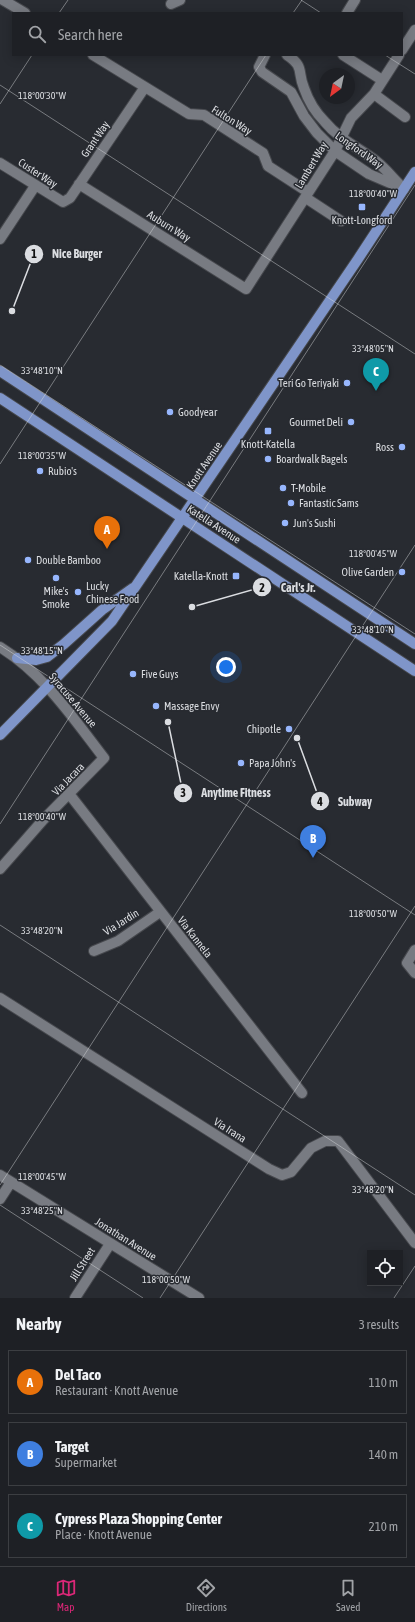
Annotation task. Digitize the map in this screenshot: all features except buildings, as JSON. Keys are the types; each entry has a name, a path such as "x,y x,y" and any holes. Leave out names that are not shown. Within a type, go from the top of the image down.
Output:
{"main road":[{"name":"Knott Avenue","path":"0,735 112,621 140,583 182,517 415,172"},
{"name":"Katella Avenue","path":"0,371 415,644"},
{"name":"Katella Avenue","path":"0,398 415,671"},
{"path":"17,658 36,660 46,657 64,644 102,610 140,583"}],"street":[{"path":"7,2 21,0"},
{"path":"348,12 355,0"},
{"path":"7,2 22,12"},
{"path":"403,48 415,30"},
{"name":"Fulton Way","path":"95,56 190,114 204,115 263,153 268,166 341,221"},
{"name":"Longford Way","path":"264,56 259,67 262,72 291,92 304,116 335,151 369,174 404,189"},
{"name":"Longford Way","path":"289,56 297,61 300,67 303,87 311,104 325,122 340,137 377,162 404,189"},
{"path":"345,56 382,80"},
{"name":"Lambert Way","path":"246,289 335,151 340,137 351,118 374,94 398,56"},
{"name":"Grant Way","path":"63,202 70,198 145,87"},
{"path":"291,92 303,87"},
{"path":"374,94 405,117"},
{"name":"Custer Way","path":"0,163 34,186 63,202"},
{"name":"Auburn Way","path":"79,184 246,289"},
{"path":"0,239 34,186"},
{"name":"Syracuse Avenue","path":"0,647 17,658 48,686 104,758"},
{"name":"Via Jacara","path":"0,869 43,820 70,795 104,758"},
{"name":"Via Kannela","path":"70,795 302,1093"},
{"name":"Via Jardin","path":"94,951 118,941 160,912"},
{"path":"415,950 407,963 415,973"},
{"name":"Via Irana","path":"0,998 269,1169 282,1175 291,1172 311,1148 325,1141 338,1141 415,1243"},
{"name":"Jonathan Avenue","path":"0,1175 199,1298"},
{"path":"0,1199 11,1182"},
{"name":"Jill Street","path":"75,1298 110,1244"}],"place":[{"name":"Knott-Longford","path":"362,207"},
{"name":"Nice Burger","path":"12,311"},
{"name":"Teri Go Teriyaki","path":"347,383"},
{"name":"Cypress Plaza Shopping Center","path":"376,391"},
{"name":"Goodyear","path":"170,412"},
{"name":"Gourmet Deli","path":"351,422"},
{"name":"Knott-Katella","path":"268,431"},
{"name":"Ross","path":"402,447"},
{"name":"Boardwalk Bagels","path":"268,459"},
{"name":"Rubio's","path":"40,471"},
{"name":"T-Mobile","path":"283,488"},
{"name":"Fantastic Sams","path":"291,503"},
{"name":"Jun's Sushi","path":"285,523"},
{"name":"Del Taco","path":"107,549"},
{"name":"Double Bamboo","path":"28,560"},
{"name":"Olive Garden","path":"402,572"},
{"name":"Katella-Knott","path":"236,576"},
{"name":"Mike's Smoke","path":"56,578"},
{"name":"Lucky Chinese Food","path":"78,592"},
{"name":"Carl's Jr.","path":"192,607"},
{"name":"Five Guys","path":"133,674"},
{"name":"Massage Envy","path":"156,706"},
{"name":"Anytime Fitness","path":"168,722"},
{"name":"Chipotle","path":"289,729"},
{"name":"Subway","path":"297,738"},
{"name":"Papa John's","path":"241,763"},
{"name":"Target","path":"313,858"}]}
